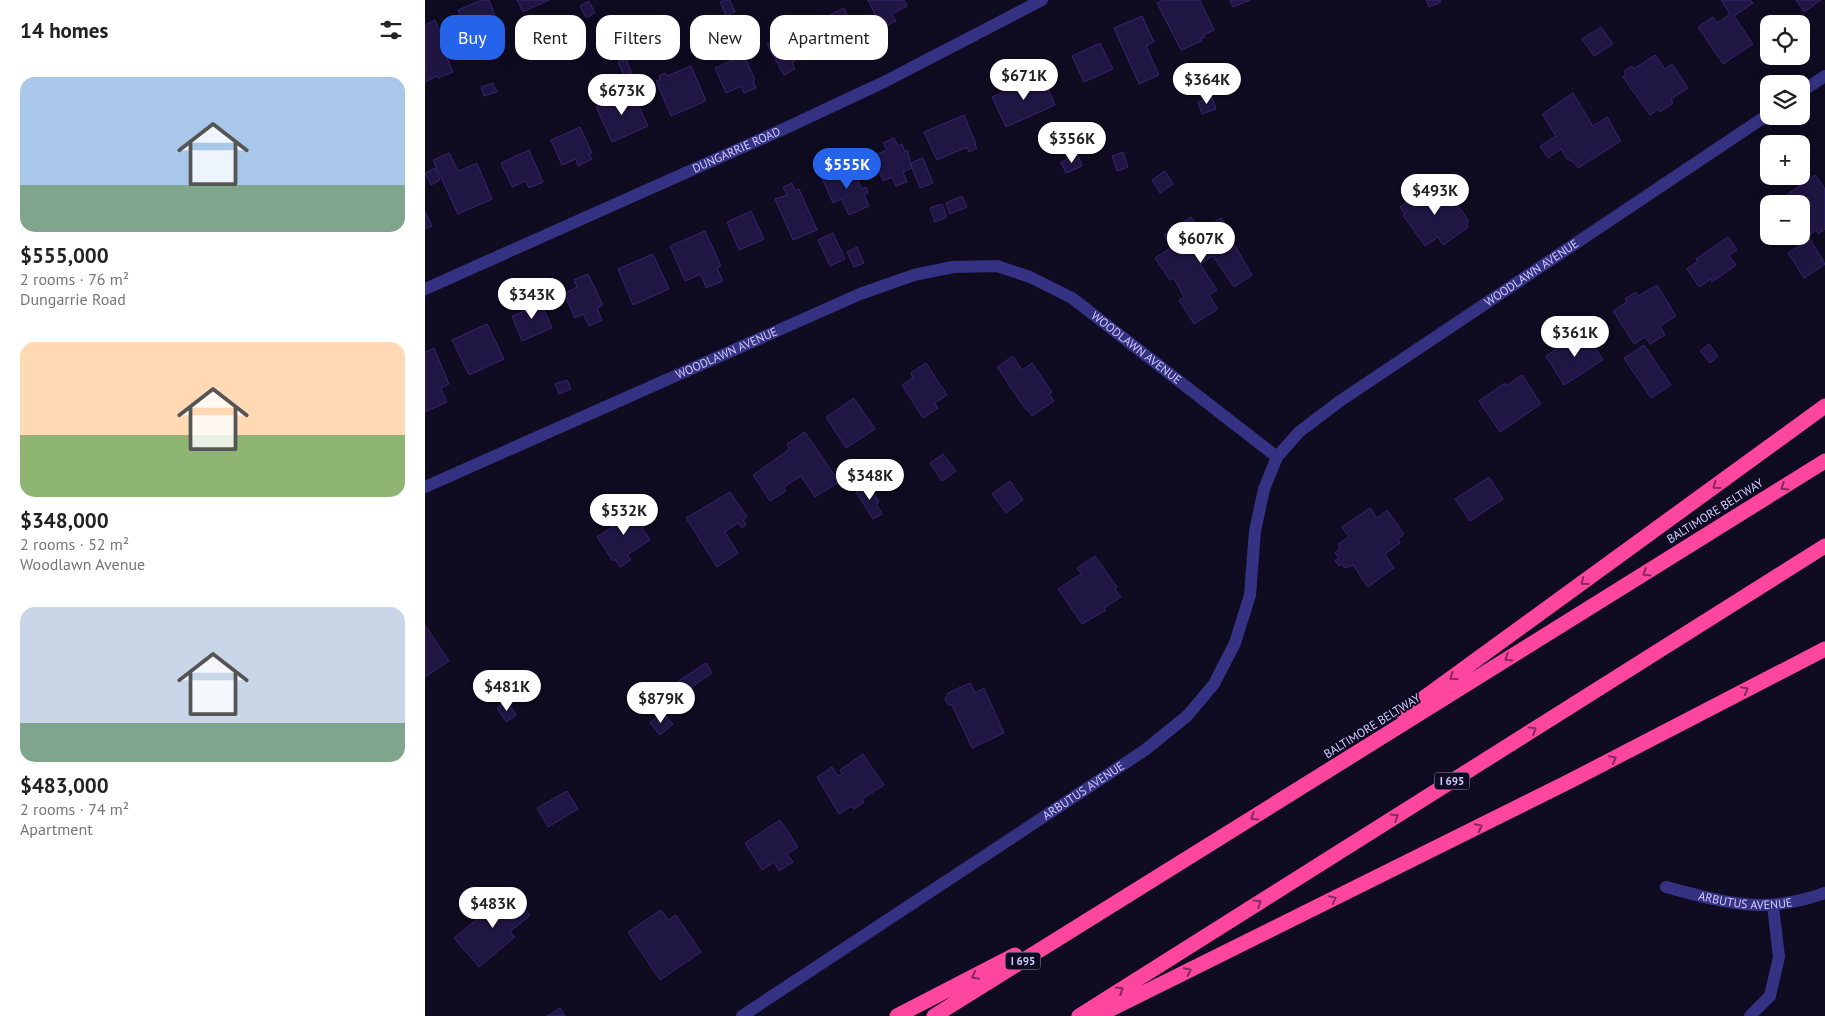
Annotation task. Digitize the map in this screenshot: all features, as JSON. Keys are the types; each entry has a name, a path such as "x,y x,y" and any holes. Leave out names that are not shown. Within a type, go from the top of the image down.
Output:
{"highway":[{"path":"1295,791 1825,406"},
{"name":"BALTIMORE BELTWAY","path":"935,1016 1825,461"},
{"name":"I 695","path":"1079,1016 1825,546"},
{"path":"1097,1016 1561,786 1825,649"},
{"path":"897,1016 1112,905"}],"street":[{"name":"DUNGARRIE ROAD","path":"425,289 779,132 884,82 1042,0"},
{"path":"1810,86 1825,76"},
{"name":"WOODLAWN AVENUE","path":"425,487 860,294 914,275 953,267 997,266 1030,277 1072,298 1277,457 1299,432 1340,401 1760,120"},
{"name":"ARBUTUS AVENUE","path":"743,1016 1145,750 1187,716 1215,684 1235,643 1249,595 1255,531 1264,489 1277,457"},
{"name":"ARBUTUS AVENUE","path":"1666,887 1747,906 1773,906 1802,902 1825,894"},
{"path":"1750,1016 1770,996 1779,957 1773,906"}],"building":[{"path":"482,0 489,0 495,15 460,15 458,10"},
{"path":"517,0 549,0 523,12"},
{"path":"730,0 735,12 726,15 720,2"},
{"path":"868,0 904,0 907,6 892,14 896,21 888,25 888,15 875,15"},
{"path":"1163,0 1200,0 1214,30 1203,35 1205,37 1201,39 1202,41 1181,50 1157,3"},
{"path":"1230,0 1250,0 1233,7"},
{"path":"1426,0 1440,0 1441,2 1429,7"},
{"path":"1721,0 1750,0 1753,3 1734,16 1753,44 1723,64 1698,27 1713,17 1717,23 1730,14"},
{"path":"1796,0 1821,0 1804,12"},
{"path":"589,1 595,13 586,18 580,6"},
{"path":"844,8 847,15 830,15"},
{"path":"1142,16 1154,42 1146,46 1159,75 1139,84 1114,28"},
{"path":"435,20 440,32 440,60 448,60 453,72 438,78 437,76 425,82 425,25"},
{"path":"1601,27 1613,44 1594,56 1582,39"},
{"path":"1100,43 1113,69 1084,82 1072,56"},
{"path":"1655,55 1665,69 1672,64 1688,88 1671,99 1673,103 1660,112 1659,109 1650,115 1623,77 1626,75 1624,71 1632,66 1634,69"},
{"path":"626,60 632,73 624,76 618,62"},
{"path":"733,60 746,60 755,80 753,81 756,88 744,93 741,86 726,93 715,68"},
{"path":"776,60 796,60 792,62 795,69 784,75"},
{"path":"691,66 706,101 671,116 656,81 660,80 659,76 665,73 667,76"},
{"path":"1042,75 1055,105 1006,127 992,97"},
{"path":"493,83 497,92 484,96 481,87"},
{"path":"632,91 648,126 612,142 596,107"},
{"path":"1573,93 1593,126 1607,117 1621,141 1578,168 1572,161 1567,159 1561,149 1548,158 1540,146 1556,136 1542,114"},
{"path":"1212,97 1216,109 1202,114 1198,102"},
{"path":"964,115 977,148 969,152 967,147 937,160 924,132"},
{"path":"580,127 592,153 589,154 592,159 578,166 576,159 562,165 551,140"},
{"path":"894,138 898,146 902,144 905,152 907,150 912,168 903,172 907,182 896,186 892,177 883,181 872,156 887,150 883,143"},
{"path":"529,150 543,182 529,188 526,181 512,187 501,163"},
{"path":"1123,152 1128,167 1117,171 1112,156"},
{"path":"449,153 458,171 477,163 492,199 458,214 433,160"},
{"path":"1078,155 1082,166 1066,173 1061,162"},
{"path":"923,158 933,183 920,188 910,163"},
{"path":"851,165 862,189 866,187 868,193 864,194 869,206 849,215 841,199 833,203 822,178"},
{"path":"435,168 440,180 431,185 425,173"},
{"path":"1165,171 1173,184 1160,193 1152,180"},
{"path":"1815,175 1825,189 1825,229 1818,234 1816,230 1810,234 1810,195 1787,195 1801,185 1810,185 1810,179"},
{"path":"792,183 795,190 799,189 817,230 793,240 775,199 787,195 783,187"},
{"path":"1435,183 1440,190 1443,188 1455,206 1457,204 1468,220 1467,228 1443,245 1438,237 1425,246 1403,215 1405,214 1400,207"},
{"path":"962,196 967,207 950,214 946,203"},
{"path":"942,204 947,217 935,222 930,208"},
{"path":"425,211 432,226 425,229"},
{"path":"751,211 764,239 739,250 727,222"},
{"path":"1191,217 1201,231 1221,218 1232,234 1229,236 1252,275 1234,287 1213,256 1200,264 1217,290 1209,295 1218,309 1194,324 1179,300 1184,297 1177,284 1173,278 1170,280 1155,258 1172,247 1164,235"},
{"path":"705,231 721,266 717,268 723,281 706,288 701,274 685,281 670,246"},
{"path":"833,233 845,259 830,266 818,240"},
{"path":"1728,237 1737,250 1729,255 1736,265 1712,282 1711,279 1699,287 1687,269 1698,261 1696,259"},
{"path":"1810,239 1825,264 1804,278 1788,253 1801,245 1810,245"},
{"path":"857,247 864,263 854,267 847,252"},
{"path":"653,254 669,289 633,305 618,269"},
{"path":"588,274 603,305 597,308 602,320 589,326 583,314 575,318 564,294 577,287 574,280"},
{"path":"1657,285 1676,316 1660,326 1665,335 1650,344 1645,337 1634,344 1613,311 1627,302 1625,299 1636,292 1638,296"},
{"path":"536,297 539,304 541,303 552,328 522,341 512,316 527,310 523,302"},
{"path":"487,324 504,359 469,375 452,340"},
{"path":"1585,331 1603,360 1564,385 1546,356"},
{"path":"1709,344 1718,356 1710,363 1700,351"},
{"path":"1644,345 1671,385 1651,398 1624,358"},
{"path":"434,348 449,384 441,388 447,402 425,412 425,352"},
{"path":"1013,356 1022,370 1032,363 1052,392 1049,394 1054,401 1032,416 997,367"},
{"path":"926,363 947,395 935,403 938,408 923,418 902,385 913,378 911,373"},
{"path":"1522,375 1541,404 1500,432 1479,401 1505,383 1506,386"},
{"path":"567,380 571,389 559,394 555,384"},
{"path":"854,398 875,429 846,448 826,417"},
{"path":"805,432 839,482 815,497 801,476 784,487 786,491 770,501 753,475 787,451 789,448 787,444"},
{"path":"943,454 956,471 942,481 930,463"},
{"path":"1489,477 1503,499 1470,521 1455,499"},
{"path":"1010,481 1023,500 1006,513 992,494"},
{"path":"868,484 879,502 876,504 882,514 873,519 856,492"},
{"path":"730,492 747,517 743,520 746,525 742,528 738,523 725,532 738,553 717,567 686,518"},
{"path":"634,506 646,525 642,528 650,540 627,555 631,560 620,567 615,559 613,561 597,537 612,527 609,523"},
{"path":"1370,508 1377,518 1387,510 1404,534 1398,539 1400,543 1385,554 1394,568 1368,587 1353,565 1345,568 1342,564 1339,566 1335,561 1339,558 1335,553 1340,549 1338,544 1349,537 1342,527"},
{"path":"1095,556 1117,587 1115,589 1121,597 1104,608 1106,610 1082,624 1058,589 1081,574 1077,568"},
{"path":"425,625 449,661 425,677"},
{"path":"706,663 712,673 684,692 677,682"},
{"path":"970,683 975,693 984,688 1004,733 972,748 952,705 948,705 945,699 948,693"},
{"path":"507,701 516,715 506,722 497,708"},
{"path":"662,712 673,724 660,735 650,723"},
{"path":"863,754 884,785 862,799 864,802 854,809 852,806 839,814 817,777 832,767 838,776 842,774 840,770"},
{"path":"567,791 578,809 548,827 537,808"},
{"path":"780,820 798,847 787,854 793,862 779,871 774,862 762,870 745,843"},
{"path":"511,891 530,915 510,932 515,937 479,967 454,938"},
{"path":"661,910 668,920 676,915 701,952 660,980 628,932"},
{"path":"560,1008 565,1016 547,1016"}]}
